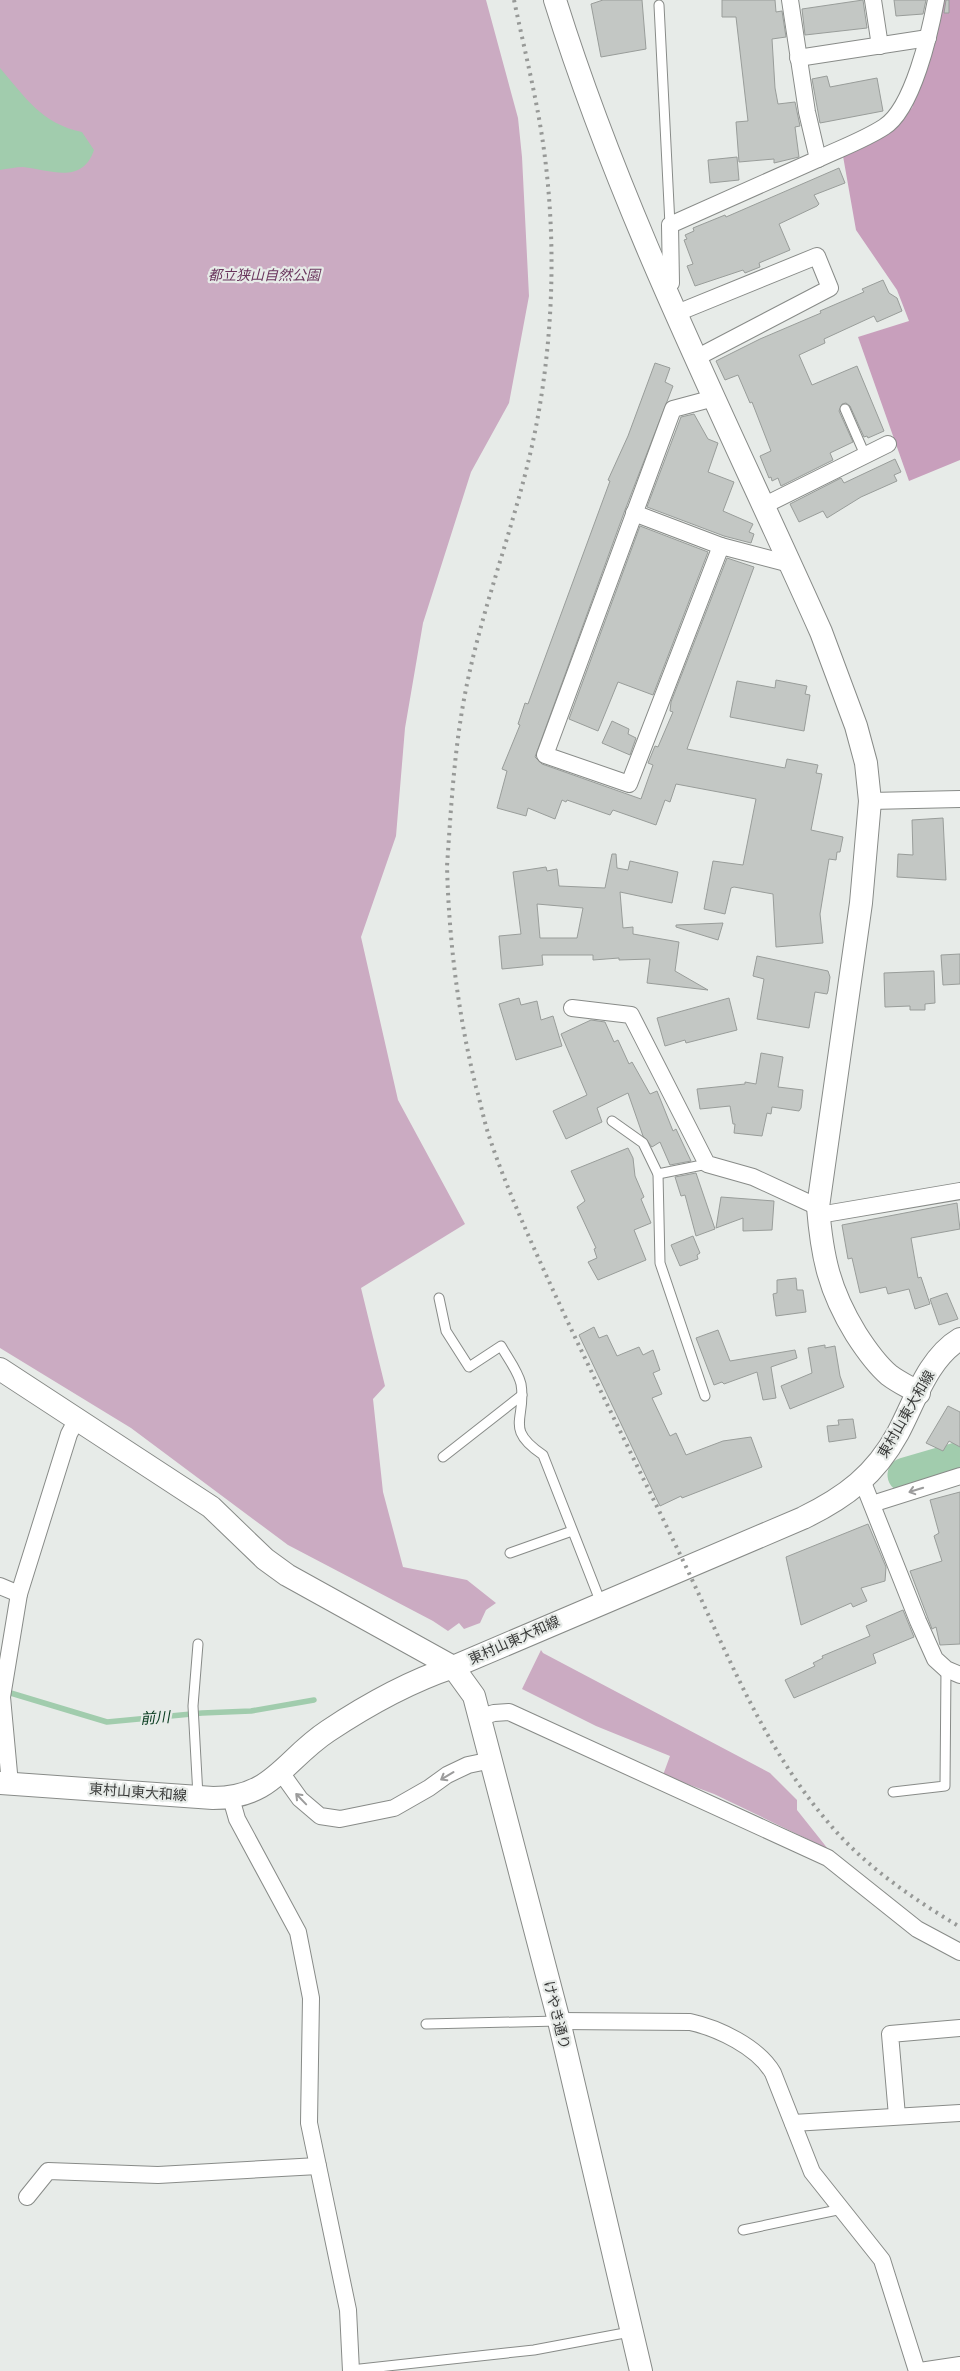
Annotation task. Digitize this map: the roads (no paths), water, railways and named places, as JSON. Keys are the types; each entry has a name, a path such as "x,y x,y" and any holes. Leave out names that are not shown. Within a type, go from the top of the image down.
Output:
{"street":[{"path":"555,0 574,60 665,287 824,640 856,726 866,763 870,802 861,903 818,1211 822,1246 830,1281 842,1312 865,1349 889,1375 919,1393"},
{"path":"790,0 807,112 818,159"},
{"path":"873,0 880,46"},
{"path":"665,287 671,283 670,226 886,126 905,103 928,38 936,0"},
{"path":"798,58 928,38"},
{"path":"677,313 817,256 830,288 696,358"},
{"path":"714,398 673,409 545,755 630,784 721,546"},
{"path":"763,506 888,444"},
{"path":"634,513 721,546 790,564"},
{"path":"870,802 960,799"},
{"path":"572,1008 631,1015 707,1164 753,1177 818,1211 960,1191"},
{"name":"東村山東大和線","path":"5,1784 231,1798 266,1785 326,1732 386,1696 424,1677 453,1667 804,1518 836,1502 862,1480 883,1457 930,1370 951,1344 960,1338"},
{"path":"0,1369 211,1507 265,1559 287,1576 453,1667"},
{"path":"5,1784 2,1697 19,1594 67,1441 77,1419"},
{"path":"872,1504 960,1476"},
{"path":"862,1480 935,1659 953,1672"},
{"path":"0,1586 19,1594"},
{"name":"けやき通り","path":"453,1667 474,1696 481,1717 559,2021 634,2331 641,2371"},
{"path":"481,1717 494,1713 509,1712 828,1858 917,1929 960,1952"},
{"path":"280,1771 300,1798 320,1816 340,1819 394,1808 429,1788 447,1774 468,1765 492,1760"},
{"path":"231,1798 237,1819 298,1932 311,1998 309,2123 348,2310 351,2370"},
{"path":"559,2021 680,2022 703,2025 754,2050 766,2060 812,2172 882,2260 919,2371 960,2365"},
{"path":"897,2116 890,2034 960,2028"},
{"path":"792,2122 960,2112"},
{"path":"27,2197 48,2171 158,2175 318,2166"}],"lane":[{"path":"659,5 670,226"},
{"path":"845,409 865,455"},
{"path":"612,1121 643,1143 658,1174 660,1263 705,1396"},
{"path":"658,1174 707,1164"},
{"path":"439,1298 446,1331 469,1367 501,1346 520,1381 522,1395 518,1428 529,1445 543,1455 601,1603"},
{"path":"443,1457 522,1395"},
{"path":"510,1553 572,1531"},
{"path":"198,1644 193,1706 198,1796"},
{"path":"893,1792 944,1786 953,1672"},
{"path":"426,2024 559,2021"},
{"path":"743,2230 842,2209"},
{"path":"351,2370 534,2350 634,2331"}],"waterway":[{"name":"前川","path":"905,1475 960,1459"},
{"name":"前川","path":"4,1691 107,1722 202,1713 251,1711 314,1700"}],"railway":[{"path":"514,0 533,89 547,177 551,245 550,314 543,382 531,451 473,659 461,715 453,780 447,866 450,922 459,1005 476,1087 494,1151 529,1237 567,1321 734,1669 767,1733 805,1793 841,1837 889,1880 960,1927"}],"park label":[{"name":"都立狭山自然公園","path":"264,275"}]}
